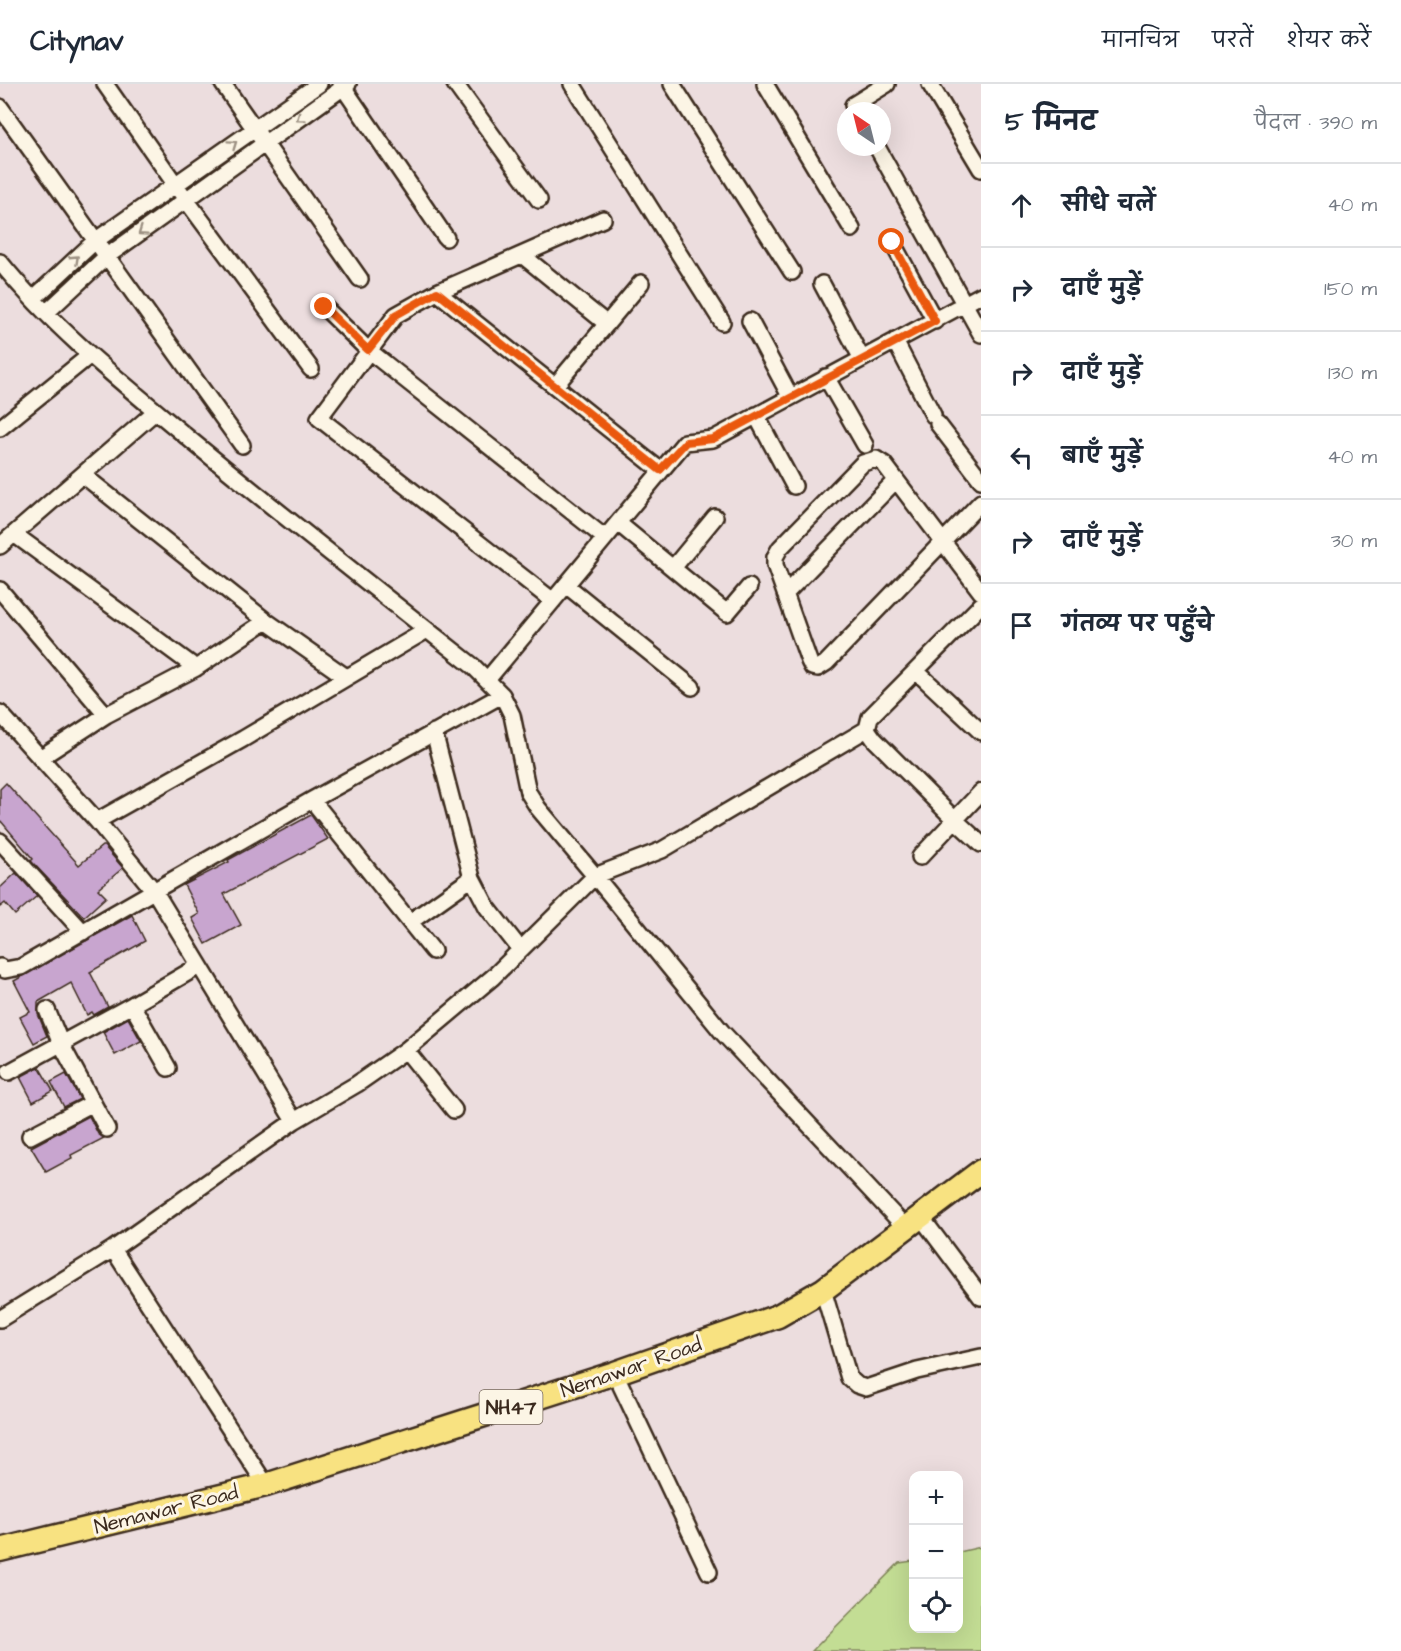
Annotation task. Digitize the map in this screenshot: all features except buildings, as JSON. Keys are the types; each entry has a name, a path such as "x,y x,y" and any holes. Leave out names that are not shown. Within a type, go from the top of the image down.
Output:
{"highway":[{"name":"Nemawar Road","path":"0,1550 266,1485 615,1373 778,1316 823,1290 981,1171"}],"street":[{"path":"105,84 186,201 311,369"},
{"path":"223,84 360,279"},
{"path":"33,299 94,241 319,84"},
{"path":"455,84 539,200"},
{"path":"572,84 722,322"},
{"path":"672,84 792,272"},
{"path":"858,102 887,84"},
{"path":"930,84 981,169"},
{"path":"46,313 106,257 344,85 446,238"},
{"path":"768,85 852,229"},
{"path":"0,107 242,445"},
{"path":"881,156 981,334"},
{"path":"553,601 318,418 396,315 437,292 603,219"},
{"path":"892,242 935,321"},
{"path":"522,255 607,324"},
{"path":"0,262 89,356 276,511 473,666 502,695 512,715 528,792 538,808 722,1032 913,1223 981,1297"},
{"path":"555,386 641,283"},
{"path":"822,284 862,358"},
{"path":"437,292 660,470"},
{"path":"487,680 660,470 686,442 713,439 981,295"},
{"path":"324,307 368,350 605,538"},
{"path":"750,321 790,396"},
{"path":"895,341 935,419 981,480"},
{"path":"1,425 89,356"},
{"path":"826,377 865,445"},
{"path":"0,546 156,411"},
{"path":"756,415 794,486"},
{"path":"0,1319 113,1249 294,1121 357,1084 406,1050 493,977 595,876 662,850 867,729 870,717 981,603 943,541 884,464 876,459 862,463 780,548 775,557 775,565 812,667 818,668 826,663 943,541 981,502"},
{"path":"83,475 266,621 346,677"},
{"path":"785,594 896,480"},
{"path":"673,568 715,517"},
{"path":"618,523 727,613 749,587"},
{"path":"14,534 196,668"},
{"path":"566,585 692,687"},
{"path":"0,590 106,715"},
{"path":"40,758 106,715 196,668 266,621"},
{"path":"97,820 243,739 427,630"},
{"path":"916,671 981,732"},
{"path":"0,967 5,970 21,968 312,800 502,695"},
{"path":"0,713 97,820 155,891 294,1121"},
{"path":"867,729 874,739 981,844"},
{"path":"434,732 472,878 487,907 520,949"},
{"path":"920,857 981,792"},
{"path":"312,800 433,951"},
{"path":"0,841 83,932"},
{"path":"410,922 472,878"},
{"path":"9,1072 199,966"},
{"path":"132,1005 168,1068"},
{"path":"47,1010 61,1044 107,1130"},
{"path":"406,1050 454,1110"},
{"path":"30,1136 93,1102"},
{"path":"113,1249 266,1485"},
{"path":"823,1290 849,1378 857,1385 866,1388 917,1371 981,1357"},
{"path":"615,1373 709,1572"}],"green space":[{"path":"981,1547 981,1651 812,1651 899,1563 909,1562 909,1633 963,1633 963,1551"}],"route":[{"path":"324,307 368,350 396,315 437,292 660,470 686,442 713,439 935,321 892,242"}]}
